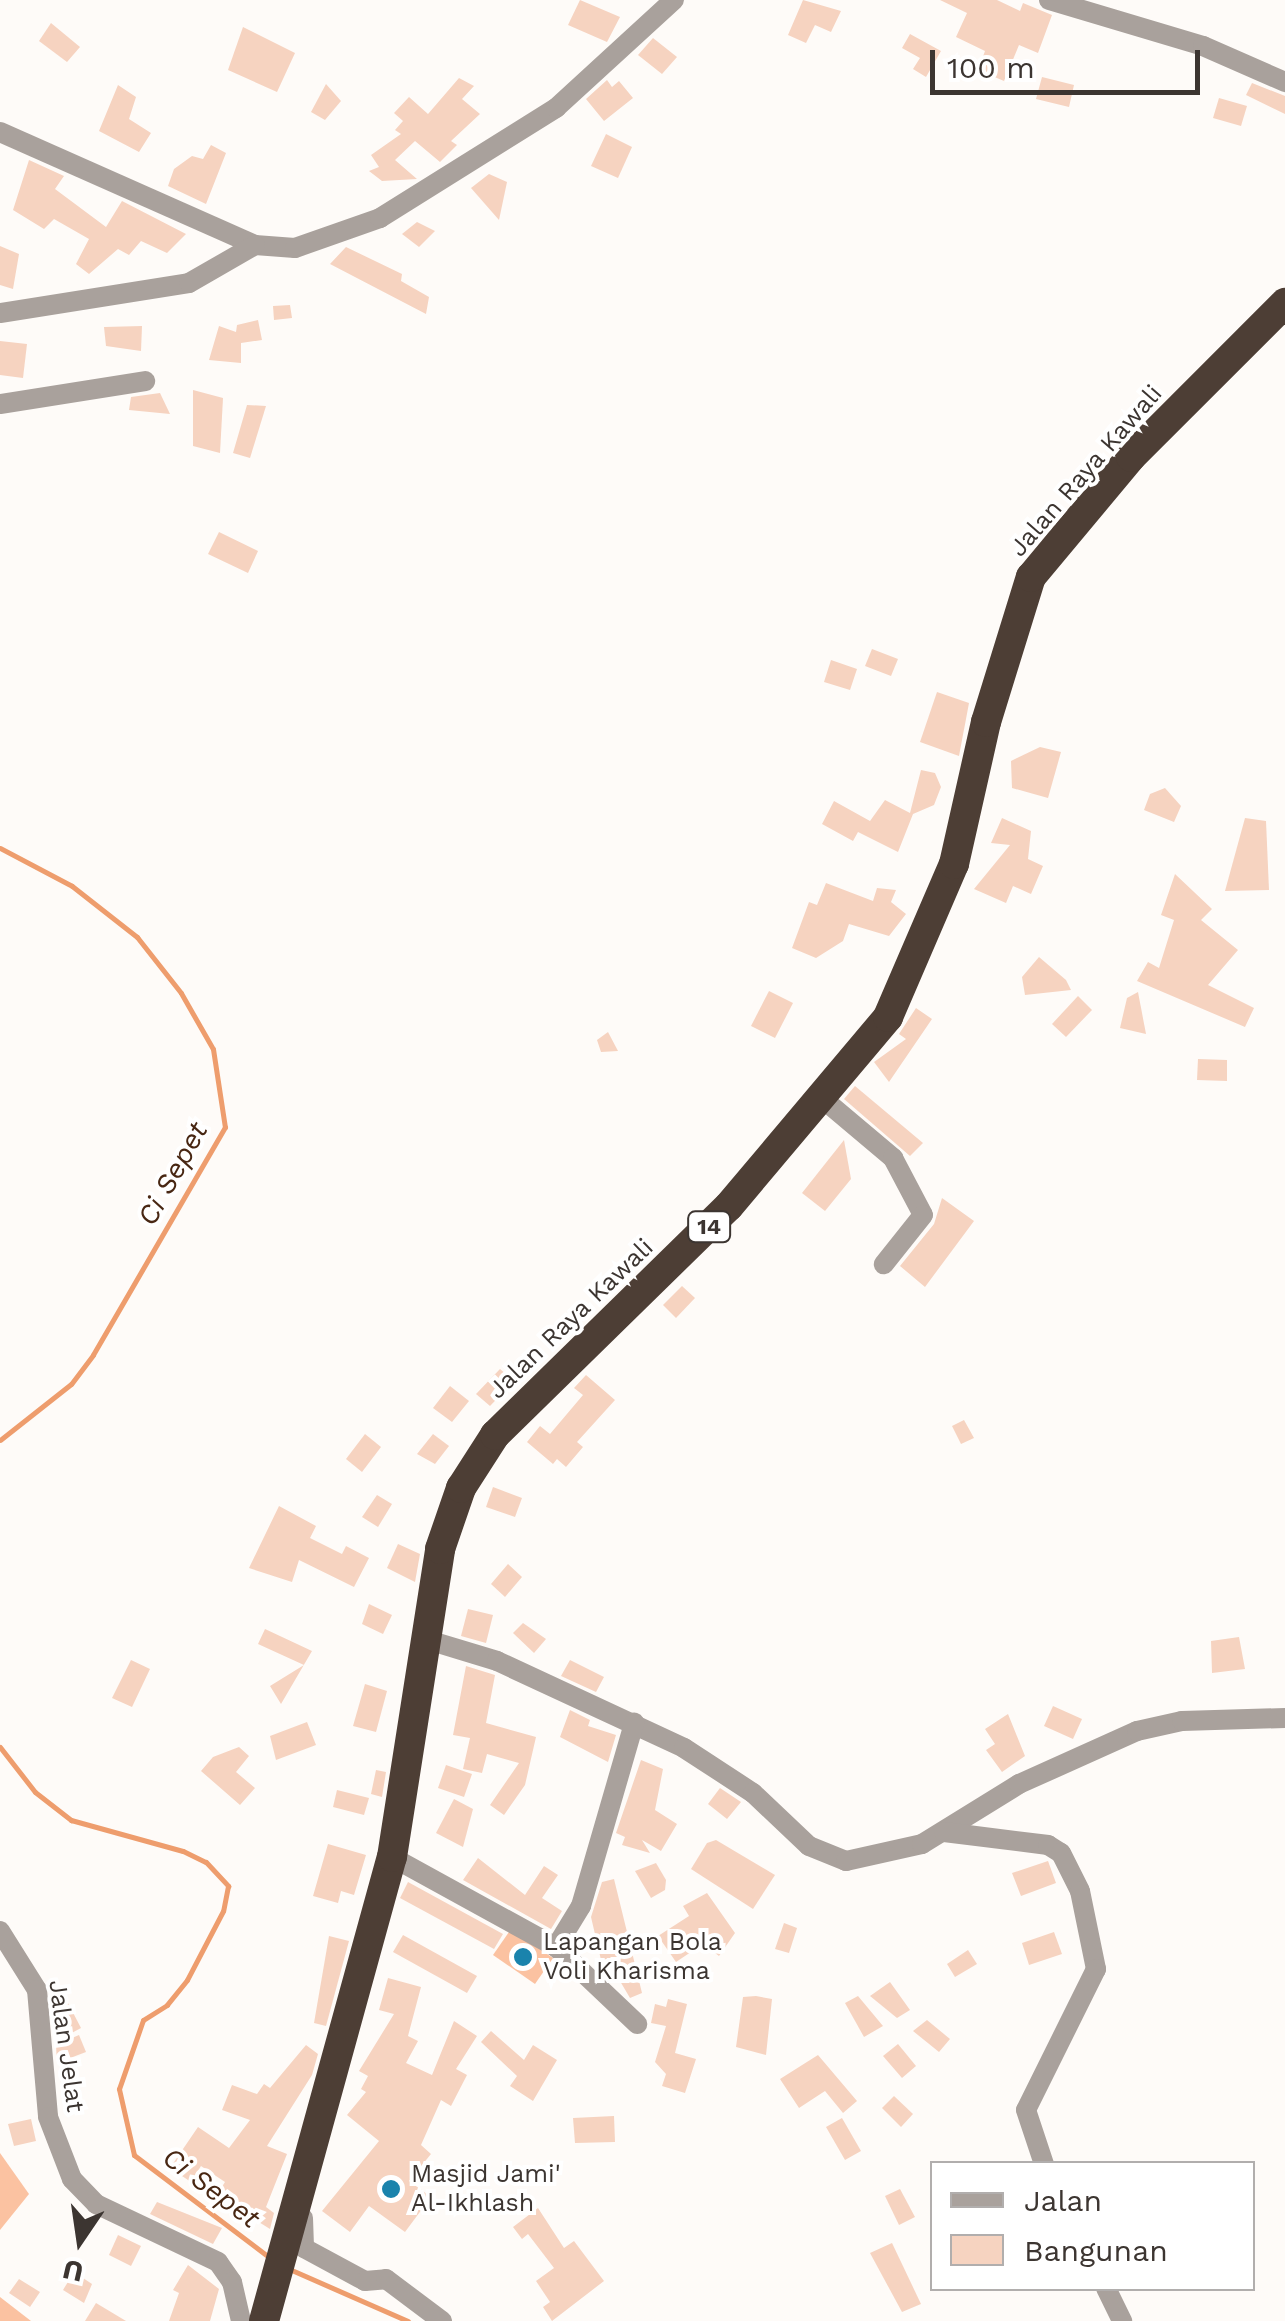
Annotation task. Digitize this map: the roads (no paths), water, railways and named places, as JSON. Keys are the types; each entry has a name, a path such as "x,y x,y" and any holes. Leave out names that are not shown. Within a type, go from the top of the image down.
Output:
{"highway":[{"name":"Jalan Raya Kawali","path":"266,2312 392,1857 440,1548 478,1456 531,1396 685,1252 823,1100 888,1017 924,945 954,864 986,722 1030,577 1131,457 1285,303"}],"street":[{"path":"0,132 255,246 295,248 380,218 556,108 674,0"},
{"path":"1049,0 1203,46 1285,82"},
{"path":"0,313 190,282 255,246"},
{"path":"0,404 144,381"},
{"path":"823,1100 893,1158 924,1215 884,1264"},
{"path":"428,1640 497,1661 634,1724 728,1773 809,1846 833,1859 860,1861 944,1832 1018,1784 1137,1732 1182,1721 1285,1718"},
{"path":"556,1947 581,1906 634,1724"},
{"path":"944,1832 1048,1845 1060,1853 1080,1892 1096,1970 1026,2110 1043,2161"},
{"path":"392,1857 556,1947 637,2024"},
{"name":"Jalan Jelat","path":"0,1931 37,1990 48,2117 72,2179 96,2204 218,2262 232,2282 241,2321"},
{"path":"295,2214 305,2222 304,2248 365,2280 386,2279 442,2321"},
{"path":"1107,2291 1122,2321"}],"waterway":[{"name":"Ci Sepet","path":"0,848 72,886 137,937 181,993 213,1049 225,1127 93,1355 71,1384 0,1440"},
{"name":"Ci Sepet","path":"0,1747 35,1792 71,1820 183,1851 206,1862 228,1886 223,1911 187,1980 167,2005 143,2020 119,2089 134,2155 269,2257"},
{"name":"Ci Sepet","path":"287,2268 408,2321"}],"place":[{"name":"Lapangan Bola Voli Kharisma","path":"523,1957"},
{"name":"Masjid Jami' Al-Ikhlash","path":"391,2189"}]}
